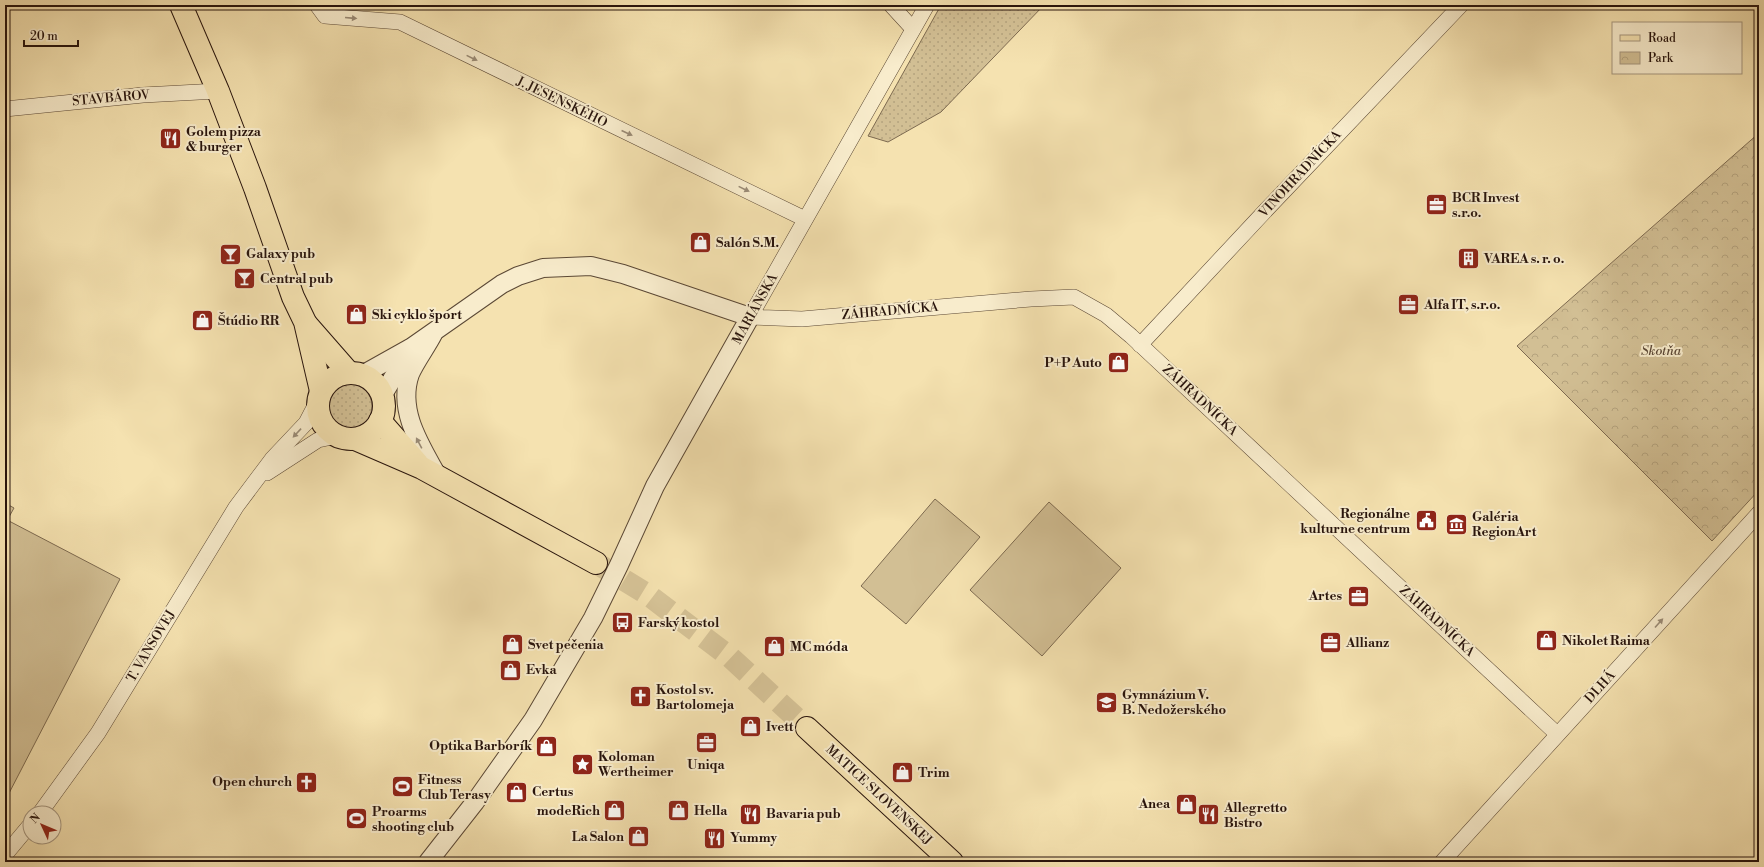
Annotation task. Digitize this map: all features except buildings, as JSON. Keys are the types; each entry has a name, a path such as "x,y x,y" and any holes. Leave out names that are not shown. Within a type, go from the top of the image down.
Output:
{"main road":[{"path":"182,5 218,91 255,188 293,297 304,322 320,396 318,411 322,422 328,430 430,473 596,563"},
{"path":"304,322 355,374 376,385 382,396 384,406 380,421 370,433 346,438"},
{"path":"320,396 333,379 355,374"},
{"path":"380,421 430,473"},
{"name":"MATICE SLOVENSKEJ","path":"807,728 952,862"}],"street":[{"name":"J. JESENSKÉHO","path":"317,5 325,16 400,22 805,219"},
{"path":"891,5 913,29"},
{"name":"MARIÁNSKA","path":"428,862 475,802 533,720 592,618 619,565 655,486 927,5"},
{"name":"VINOHRADNÍCKA","path":"1140,345 1272,203 1461,5"},
{"name":"STAVBÁROV","path":"5,108 143,95 218,91"},
{"path":"355,374 412,347 502,284 518,276 543,268 591,266 623,274 750,317"},
{"name":"ZÁHRADNÍCKA","path":"750,317 802,319 1031,299 1074,297 1106,315 1140,345 1557,734"},
{"path":"430,473 409,420 407,386 411,373 434,332"},
{"path":"382,396 412,347"},
{"name":"T. VANSOVEJ","path":"46,805 98,733 236,507 272,459 306,423 320,396"},
{"name":"T. VANSOVEJ","path":"259,478 318,440 346,438"},
{"name":"DLHÁ","path":"1442,862 1759,513"},
{"path":"5,854 22,834"}],"green space":[{"path":"941,5 1044,5 941,112 888,142 868,136"},
{"name":"Skotňa","path":"1759,133 1759,490 1712,541 1517,346"},
{"path":"346,384 354,384 359,385 366,390 371,397 371,415 366,422 359,427 346,428 338,425 331,418 328,410 328,402 331,394 338,387"},
{"path":"935,499 980,537 906,624 861,586"},
{"path":"1049,502 1121,568 1042,656 970,590"},
{"path":"5,503 14,508 5,524"},
{"path":"9,521 120,579 6,799 5,528"}],"tunnel":[{"path":"596,563 647,594 730,657 807,728"}],"place":[{"name":"Golem pizza & burger","path":"171,139"},
{"name":"BCR Invest s.r.o.","path":"1437,205"},
{"name":"Salón S.M.","path":"701,243"},
{"name":"Galaxy pub","path":"231,254"},
{"name":"VAREA s. r. o.","path":"1468,259"},
{"name":"Central pub","path":"245,279"},
{"name":"Alfa IT, s.r.o.","path":"1409,305"},
{"name":"Ski cyklo šport","path":"357,315"},
{"name":"Štúdio RR","path":"203,321"},
{"name":"P+P Auto","path":"1118,363"},
{"name":"Regionálne kulturne centrum","path":"1426,521"},
{"name":"Galéria RegionArt","path":"1456,524"},
{"name":"Artes","path":"1358,596"},
{"name":"Farský kostol","path":"622,623"},
{"name":"Nikolet Raima","path":"1546,641"},
{"name":"Allianz","path":"1331,643"},
{"name":"Svet pečenia","path":"512,645"},
{"name":"MC móda","path":"775,647"},
{"name":"Evka","path":"510,670"},
{"name":"Kostol sv. Bartolomeja","path":"640,697"},
{"name":"Gymnázium V. B. Nedožerského","path":"1106,702"},
{"name":"Ivett","path":"750,727"},
{"name":"Uniqa","path":"706,743"},
{"name":"Optika Barborík","path":"547,746"},
{"name":"Koloman Wertheimer","path":"582,764"},
{"name":"Trim","path":"903,773"},
{"name":"Open church","path":"307,782"},
{"name":"Fitness Club Terasy","path":"403,787"},
{"name":"Certus","path":"516,792"},
{"name":"Anea","path":"1186,804"},
{"name":"modeRich","path":"615,811"},
{"name":"Hella","path":"678,811"},
{"name":"Bavaria pub","path":"751,814"},
{"name":"Allegretto Bistro","path":"1209,815"},
{"name":"Proarms shooting club","path":"357,819"},
{"name":"La Salon","path":"639,837"},
{"name":"Yummy","path":"715,838"}]}
